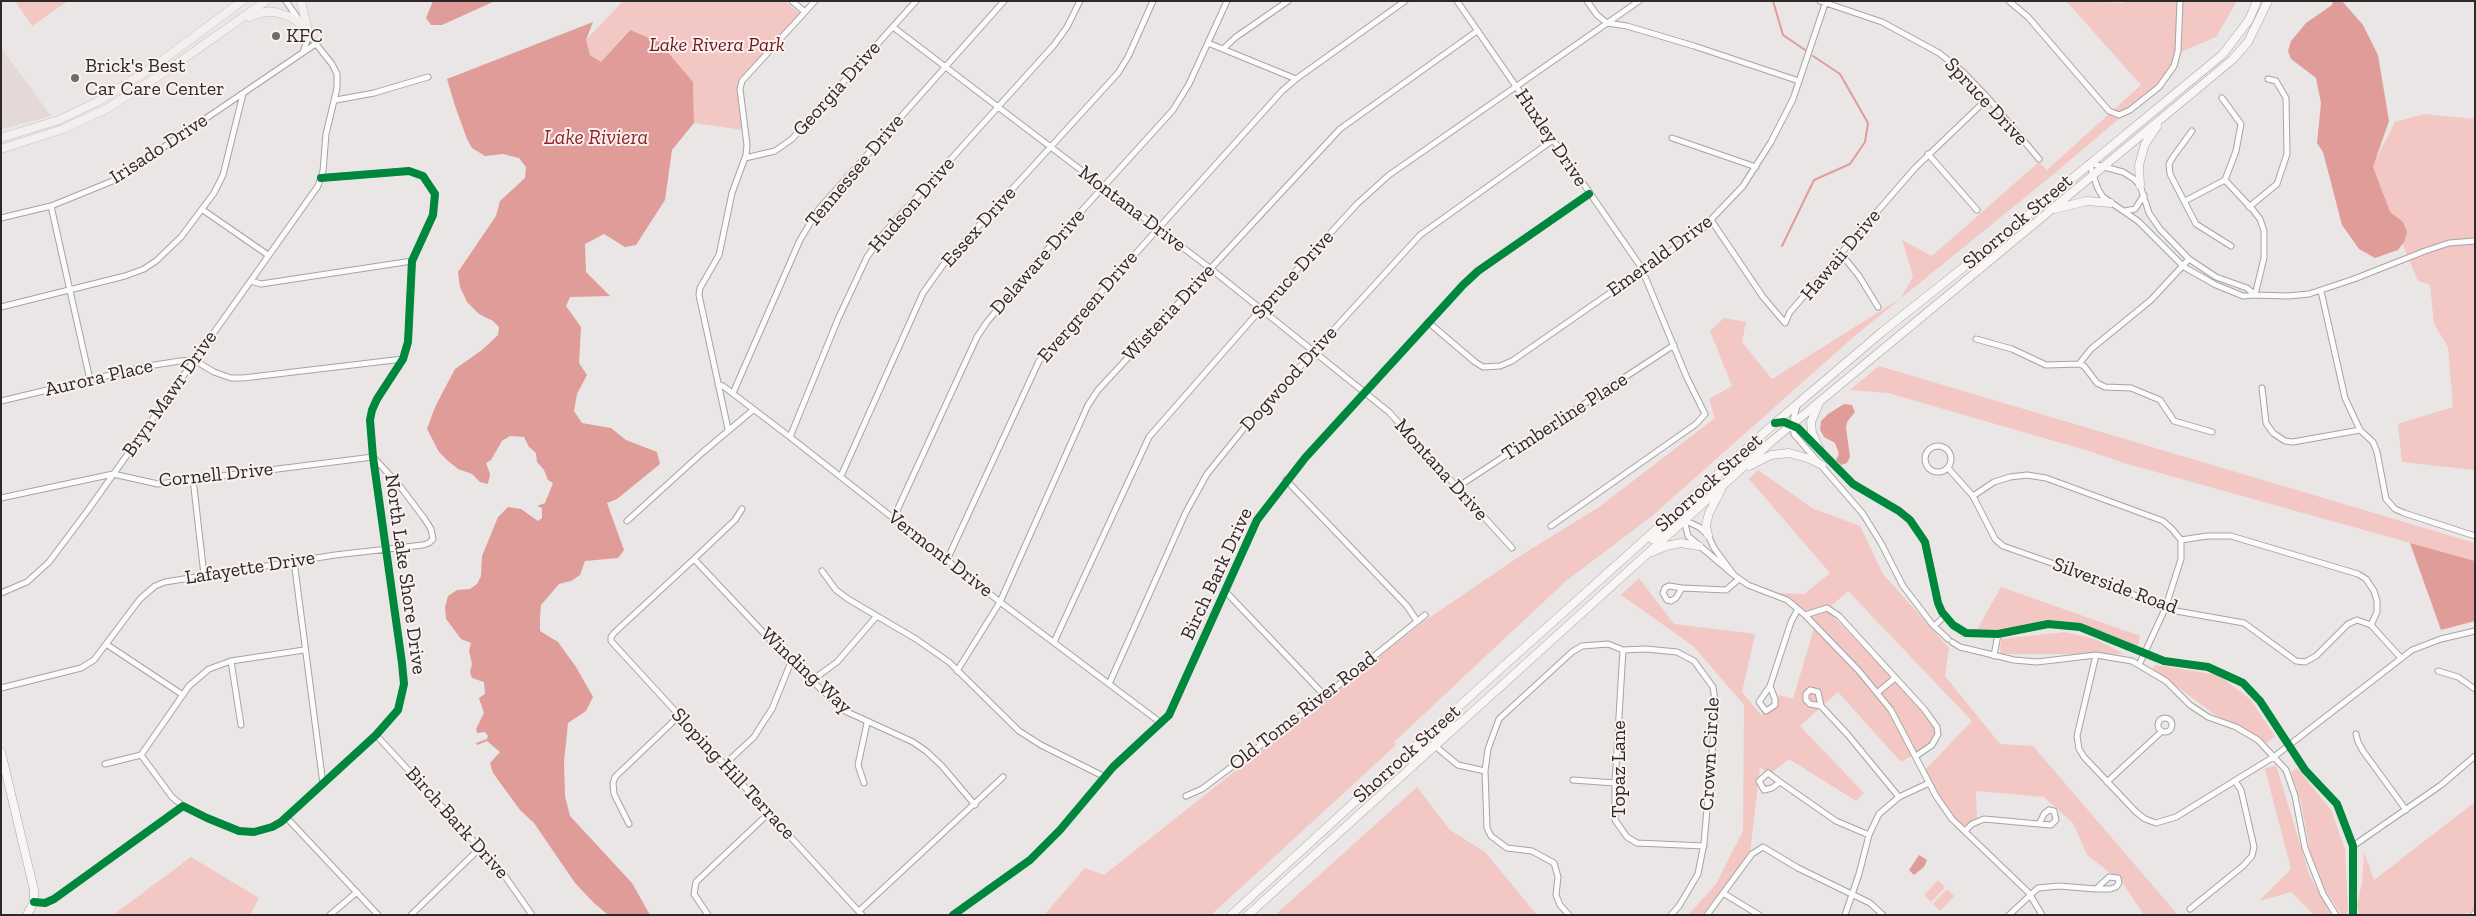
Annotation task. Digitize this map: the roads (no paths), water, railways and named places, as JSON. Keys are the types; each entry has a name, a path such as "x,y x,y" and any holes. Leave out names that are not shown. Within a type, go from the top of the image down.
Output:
{"main road":[{"path":"1,138 58,120 97,102 156,65 242,1"},
{"path":"1,149 63,129 106,109 165,72 266,1"},
{"path":"301,1 309,35"},
{"name":"Shorrock Street","path":"1231,915 1480,687 1775,423 1798,406 1882,332 1993,244 2223,54 2249,20 2258,1"},
{"name":"Shorrock Street","path":"1248,915 1643,556 1792,424 2232,60 2248,42 2268,1"},
{"path":"240,20 264,12 275,12 291,17 303,26"},
{"path":"2140,185 2139,165 2145,144 2163,118"},
{"path":"2050,210 2088,201 2110,203"},
{"path":"1819,448 1812,433 1811,422 1824,397"},
{"path":"1740,470 1771,455 1789,453 1810,459 1822,465"},
{"path":"1627,556 1674,522 1684,520 1691,506 1719,474"},
{"path":"1708,535 1706,525 1709,513 1723,486"},
{"path":"1643,556 1666,546 1681,543 1699,546"},
{"path":"1374,784 1420,749 1435,746 1436,736 1480,687"},
{"path":"1,752 34,890 34,902 27,915"}],"street":[{"path":"286,1 337,74 336,100 326,134 321,178"},
{"path":"792,1 805,12"},
{"path":"728,429 699,295 700,288 719,255 732,193 745,158 747,145 739,97 742,81 815,1"},
{"name":"Georgia Drive","path":"745,158 775,151 792,139 916,1"},
{"name":"Tennessee Drive","path":"733,394 800,240 814,216 1004,1"},
{"name":"Hudson Drive","path":"790,437 838,319 867,257 885,232 1054,45 1067,27 1080,1"},
{"name":"Essex Drive","path":"841,476 923,293 943,265 1118,73 1128,57 1153,1"},
{"name":"Delaware Drive","path":"894,517 977,337 1049,246 1104,188 1182,99 1226,1"},
{"path":"1223,49 1236,37 1288,1"},
{"name":"Evergreen Drive","path":"947,560 1039,361 1259,116 1296,79 1405,1"},
{"path":"1587,1 1597,15 1607,23 1627,26 1694,46 1799,81"},
{"name":"Spruce Drive","path":"1054,642 1149,437 1262,308 1375,187 1426,147 1639,1"},
{"path":"2009,1 2028,17 2110,111 2119,115 2130,110 2159,87 2174,66 2178,51 2180,1"},
{"name":"Huxley Drive","path":"1460,2 1642,271 1687,378 1705,412 1696,424 1550,526"},
{"name":"Spruce Drive","path":"1824,2 1882,22 1938,52 1963,72 1988,98 2039,160"},
{"name":"Emerald Drive","path":"1428,322 1483,367 1500,366 1512,360 1685,242 1711,220 1743,186 1756,167 1785,116 1799,81 1824,2"},
{"name":"Montana Drive","path":"893,27 1262,308 1389,412 1512,548"},
{"name":"Wisteria Drive","path":"957,671 1000,602 1088,405 1098,390 1340,128 1478,31"},
{"path":"303,52 309,35"},
{"name":"Irisado Drive","path":"1,218 51,206 115,180 317,43"},
{"path":"1208,43 1296,79"},
{"path":"336,100 374,93 428,77"},
{"path":"2249,207 2277,184 2287,154 2286,98 2276,81 2268,79"},
{"path":"1,307 144,269 181,237 203,210 223,175 243,94"},
{"name":"Hawaii Drive","path":"1711,220 1763,297 1785,323 1790,312 1842,255 1928,154 1988,98"},
{"path":"2185,201 2225,180 2242,128 2222,98"},
{"path":"2192,131 2173,157 2168,169 2174,186 2185,201 2190,218 2196,224 2231,246"},
{"path":"1672,138 1756,167"},
{"name":"Dogwood Drive","path":"1109,684 1186,512 1207,474 1244,427 1420,234 1552,140"},
{"path":"1928,154 1976,210"},
{"path":"2255,294 2246,288 2216,277 2189,260 2162,232 2149,213 2140,185 2123,172 2090,163 2098,190 2110,203 2125,211 2184,267 2216,285 2243,296 2255,294 2288,296 2321,291 2425,251 2450,243 2475,241"},
{"name":"North Lake Shore Drive","path":"141,755 172,797 183,806 239,831 254,832 272,827 286,817 376,735 398,710 404,684 370,433 372,410 403,360 408,342 412,261 433,215 435,194 422,176 409,170 321,178"},
{"name":"Bryn Mawr Drive","path":"1,593 17,588 37,575 88,510 313,193 321,178"},
{"path":"2225,180 2260,219 2264,231 2264,258 2255,294"},
{"name":"Birch Bark Drive","path":"953,915 1030,860 1060,830 1105,777 1161,723 1175,704 1257,520 1286,480 1428,322 1478,271 1589,194"},
{"path":"2125,211 2135,209 2144,196"},
{"path":"51,206 90,380"},
{"path":"203,210 268,255"},
{"path":"1842,255 1878,306"},
{"path":"2079,364 2091,349 2151,300 2189,260"},
{"path":"251,281 261,284 412,261"},
{"path":"2321,291 2345,398 2360,430 2373,442 2377,452 2386,499 2395,509 2475,536"},
{"path":"1976,339 2012,349 2046,365 2079,364 2084,366 2097,383 2105,388 2131,388 2160,400 2174,421 2212,432"},
{"name":"Timberline Place","path":"1456,488 1674,345"},
{"path":"194,360 214,372 231,378 243,378 403,360"},
{"name":"Aurora Place","path":"1,401 148,366 194,360"},
{"name":"Vermont Drive","path":"718,385 723,386 790,437 1000,602 1161,723"},
{"path":"2262,388 2266,423 2273,433 2285,441 2293,442 2360,430"},
{"path":"1798,406 1792,424 1794,434 1863,514 1882,543 1902,586 1934,626 1950,640 1960,647 1994,656 2037,662 2096,655 2132,661 2166,682 2190,705 2208,717 2236,726 2258,740 2275,756 2286,770 2290,780 2305,848 2313,871 2323,894 2336,915"},
{"path":"628,521 728,429 753,410"},
{"path":"1775,423 1792,424 1819,448 1853,484 1899,511 1918,530 1927,548 1938,603 1945,616 1953,625 1966,633 1998,634 2048,624 2072,626 2110,637 2164,661 2208,668 2243,684 2260,701 2288,747 2305,770 2337,804 2353,846 2354,915"},
{"name":"Silverside Road","path":"1938,446 1946,449 1951,460 1948,468 1936,472 1929,468 1926,456 1930,450 1938,446"},
{"name":"Cornell Drive","path":"1,498 113,474 158,484 373,457"},
{"name":"Lafayette Drive","path":"1,688 81,668 94,660 140,599 155,586 204,575 294,561 429,544 433,539 432,533 424,518 399,485 373,457"},
{"name":"Silverside Road","path":"1948,468 1973,496 1994,539 2002,546 2103,581 2165,609 2244,623 2296,661 2305,662 2316,656 2348,624 2357,620 2371,626"},
{"path":"1973,496 1994,482 2010,476 2027,475 2046,478 2163,521 2181,540 2181,559 2165,609 2139,665"},
{"path":"193,479 204,575"},
{"path":"1286,480 1407,606 1416,621 1425,615"},
{"path":"694,559 735,520 742,509"},
{"path":"1684,520 1699,527 1708,535 1714,548 1739,580 1787,600 1805,615 1877,693 1894,716 1929,782 1952,818 2029,894 2042,915"},
{"path":"1684,520 1688,536 1734,574"},
{"path":"2181,540 2207,536 2231,536 2358,574 2366,579 2374,591 2377,601 2377,612 2371,626 2401,658"},
{"name":"Sloping Hill Terrace","path":"694,559 614,633 610,637 611,642 770,812 861,913"},
{"name":"Winding Way","path":"694,559 811,682 845,711 867,723 913,742 926,751 949,773 975,805"},
{"path":"294,561 322,784"},
{"path":"822,571 836,590 876,617 935,652 1018,730 1041,745 1105,777"},
{"path":"1682,588 1726,590 1739,580"},
{"path":"1225,591 1325,696"},
{"path":"1805,615 1821,608 1826,608 1834,613 1895,678 1937,727 1937,739 1916,756"},
{"path":"1770,686 1798,609"},
{"path":"1934,626 1945,616"},
{"path":"811,682 837,662 876,617"},
{"name":"Old Toms River Road","path":"1186,796 1202,790 1325,696 1416,621"},
{"path":"2096,655 2077,742 2084,757 2136,812 2145,819 2156,823 2176,817 2275,756 2412,650 2441,639 2475,631"},
{"path":"1994,656 1998,634"},
{"path":"106,644 183,695"},
{"name":"Crown Circle","path":"1569,915 1560,905 1556,894 1558,876 1554,864 1532,851 1507,848 1491,836 1487,828 1485,771 1488,750 1499,719 1565,658 1582,646 1601,644 1608,644 1623,650 1646,649 1678,652 1694,661 1713,687 1716,708 1704,846 1698,874 1691,888 1671,915"},
{"path":"105,764 141,755 189,686 209,669 231,661 304,650"},
{"name":"Topaz Lane","path":"1623,650 1615,783 1615,820 1626,837 1637,842 1704,846"},
{"path":"231,661 241,725"},
{"path":"725,764 754,737 772,709 790,662"},
{"path":"2438,671 2458,677 2475,689"},
{"path":"1877,693 1895,678"},
{"path":"1821,706 1848,735 1899,798"},
{"path":"629,824 614,794 613,783 615,777 679,716"},
{"path":"864,783 858,765 867,723"},
{"path":"2107,782 2161,732"},
{"path":"2356,734 2363,751 2406,810"},
{"name":"Birch Bark Drive","path":"376,735 502,872 532,915"},
{"path":"1435,746 1458,765 1485,771"},
{"path":"2353,846 2441,785 2475,756"},
{"path":"861,913 1003,777"},
{"path":"1573,780 1615,783"},
{"path":"2190,909 2243,866 2252,856 2254,847 2241,790 2235,781"},
{"path":"1780,782 1836,821 1869,835"},
{"path":"1845,915 1869,835 1879,814 1899,798 1929,782"},
{"path":"34,902 45,903 54,899 183,806"},
{"path":"708,915 694,894 696,882 770,812"},
{"path":"286,817 378,915"},
{"path":"1965,831 1972,824 1984,819 2039,824"},
{"path":"1707,915 1752,854 1763,847 1798,868 1870,904 1883,915"},
{"path":"411,915 480,848"},
{"path":"2009,915 2029,894 2043,886 2096,889"},
{"path":"330,915 357,892"},
{"path":"1723,893 1759,915"}],"water":[{"path":"433,1 495,1 442,25 431,25 426,18"},
{"path":"2333,1 2342,1 2363,25 2378,55 2389,121 2373,167 2390,212 2403,222 2407,232 2404,242 2398,250 2375,258 2359,249 2342,225 2323,152 2317,143 2321,103 2316,78 2291,59 2288,51 2291,41 2306,23 2332,5"},
{"name":"Lake Riviera","path":"593,22 586,40 590,55 601,62 630,30 659,42 693,82 694,123 672,150 665,200 636,245 625,247 604,234 585,244 586,272 610,296 570,297 566,306 581,327 579,363 587,375 577,394 574,411 582,423 611,428 626,440 657,452 660,464 617,499 607,503 624,550 618,558 585,561 580,575 571,581 559,584 541,605 540,617 540,631 558,642 576,667 593,697 586,711 568,723 564,762 565,796 570,816 632,883 650,915 608,915 594,903 575,883 534,823 520,810 493,773 490,763 500,752 487,741 477,745 476,743 487,739 488,736 485,732 477,733 476,729 484,713 479,698 485,694 484,682 472,678 470,672 472,664 469,651 471,643 461,639 446,619 445,607 448,596 457,590 470,589 477,584 481,576 482,556 498,517 508,507 521,509 538,521 542,518 542,508 537,506 545,503 553,483 548,480 544,470 537,462 536,453 529,447 524,437 510,436 502,441 491,460 486,463 490,474 488,484 480,482 472,474 458,469 447,460 439,452 427,429 435,407 455,369 482,350 498,335 499,327 493,321 479,314 467,302 460,287 458,272 496,216 500,201 525,178 526,167 519,158 503,154 485,156 472,148 455,106 447,79"},
{"path":"1844,404 1852,405 1855,412 1847,422 1846,428 1850,457 1847,463 1841,465 1836,460 1839,454 1835,443 1824,437 1820,430 1821,421"},
{"path":"2410,543 2475,561 2475,621 2441,630"},
{"path":"1919,855 1927,860 1924,867 1914,875 1909,870"}],"waterway":[{"path":"1773,1 1783,35 1805,50"},
{"path":"1782,246 1814,180 1850,164 1865,142 1868,123 1840,74 1813,56"}],"place":[{"name":"KFC","path":"276,36"},
{"name":"Brick's Best Car Care Center","path":"75,78"}],"park label":[{"name":"Lake Rivera Park","path":"717,45"}]}
